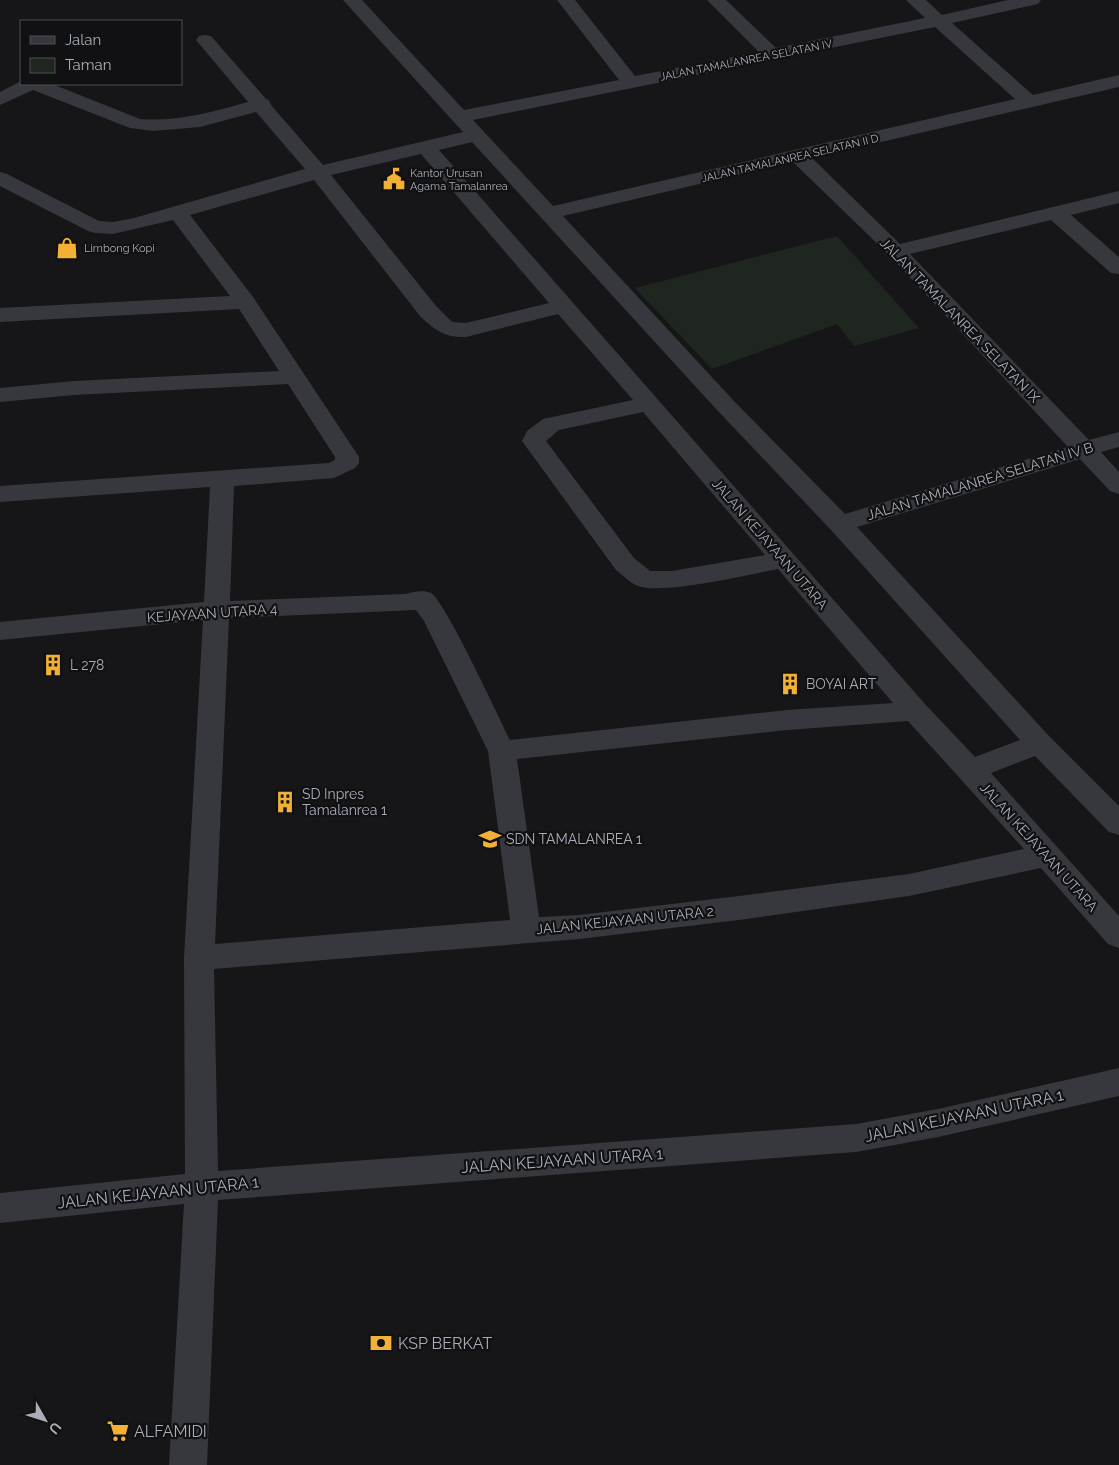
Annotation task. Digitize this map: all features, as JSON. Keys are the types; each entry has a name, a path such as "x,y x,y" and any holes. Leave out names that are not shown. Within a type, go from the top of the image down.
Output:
{"street":[{"path":"352,0 725,405 840,524 1039,743 1119,824"},
{"path":"566,0 631,83"},
{"path":"716,0 773,55"},
{"path":"915,0 1029,102"},
{"name":"JALAN TAMALANREA SELATAN IV","path":"460,117 773,55 1032,0"},
{"path":"206,40 318,172 428,312 444,327 453,332 466,330 563,306"},
{"name":"JALAN TAMALANREA SELATAN II D","path":"550,213 1119,81"},
{"path":"0,100 28,85"},
{"path":"39,85 137,124 153,127 172,127 262,104"},
{"path":"0,178 96,227 113,228 178,213 318,172 477,135"},
{"name":"JALAN KEJAYAAN UTARA","path":"426,147 915,711 971,770 1119,936"},
{"name":"JALAN TAMALANREA SELATAN IX","path":"798,156 896,251 1119,486"},
{"path":"896,251 1119,197"},
{"path":"1055,212 1119,268"},
{"path":"0,494 334,470 347,463 347,457 341,446 293,377 245,302 178,213"},
{"path":"0,315 245,302"},
{"path":"0,394 74,388 293,377"},
{"path":"647,404 551,424 535,436 534,441 625,564 644,579 672,579 784,560"},
{"name":"JALAN TAMALANREA SELATAN IV B","path":"840,524 1119,439"},
{"path":"188,1465 202,1187 199,958 222,479"},
{"name":"KEJAYAAN UTARA 4","path":"1,636 217,610 397,603 423,600 436,618 502,751"},
{"path":"526,930 502,751 787,720 915,711"},
{"path":"971,770 1039,743"},
{"name":"JALAN KEJAYAAN UTARA 2","path":"199,958 579,927 739,908 909,885 1047,855"},
{"name":"JALAN KEJAYAAN UTARA 1","path":"0,1208 202,1187 856,1138 938,1123 1119,1082"}],"green space":[{"path":"837,236 919,328 854,346 837,324 712,369 635,288"}],"place":[{"name":"Kantor Urusan Agama Tamalanrea","path":"394,179"},
{"name":"Limbong Kopi","path":"67,248"},
{"name":"L 278","path":"53,665"},
{"name":"BOYAI ART","path":"790,684"},
{"name":"SD Inpres Tamalanrea 1","path":"285,802"},
{"name":"SDN TAMALANREA 1","path":"490,839"},
{"name":"KSP BERKAT","path":"381,1343"},
{"name":"ALFAMIDI","path":"118,1431"}]}
